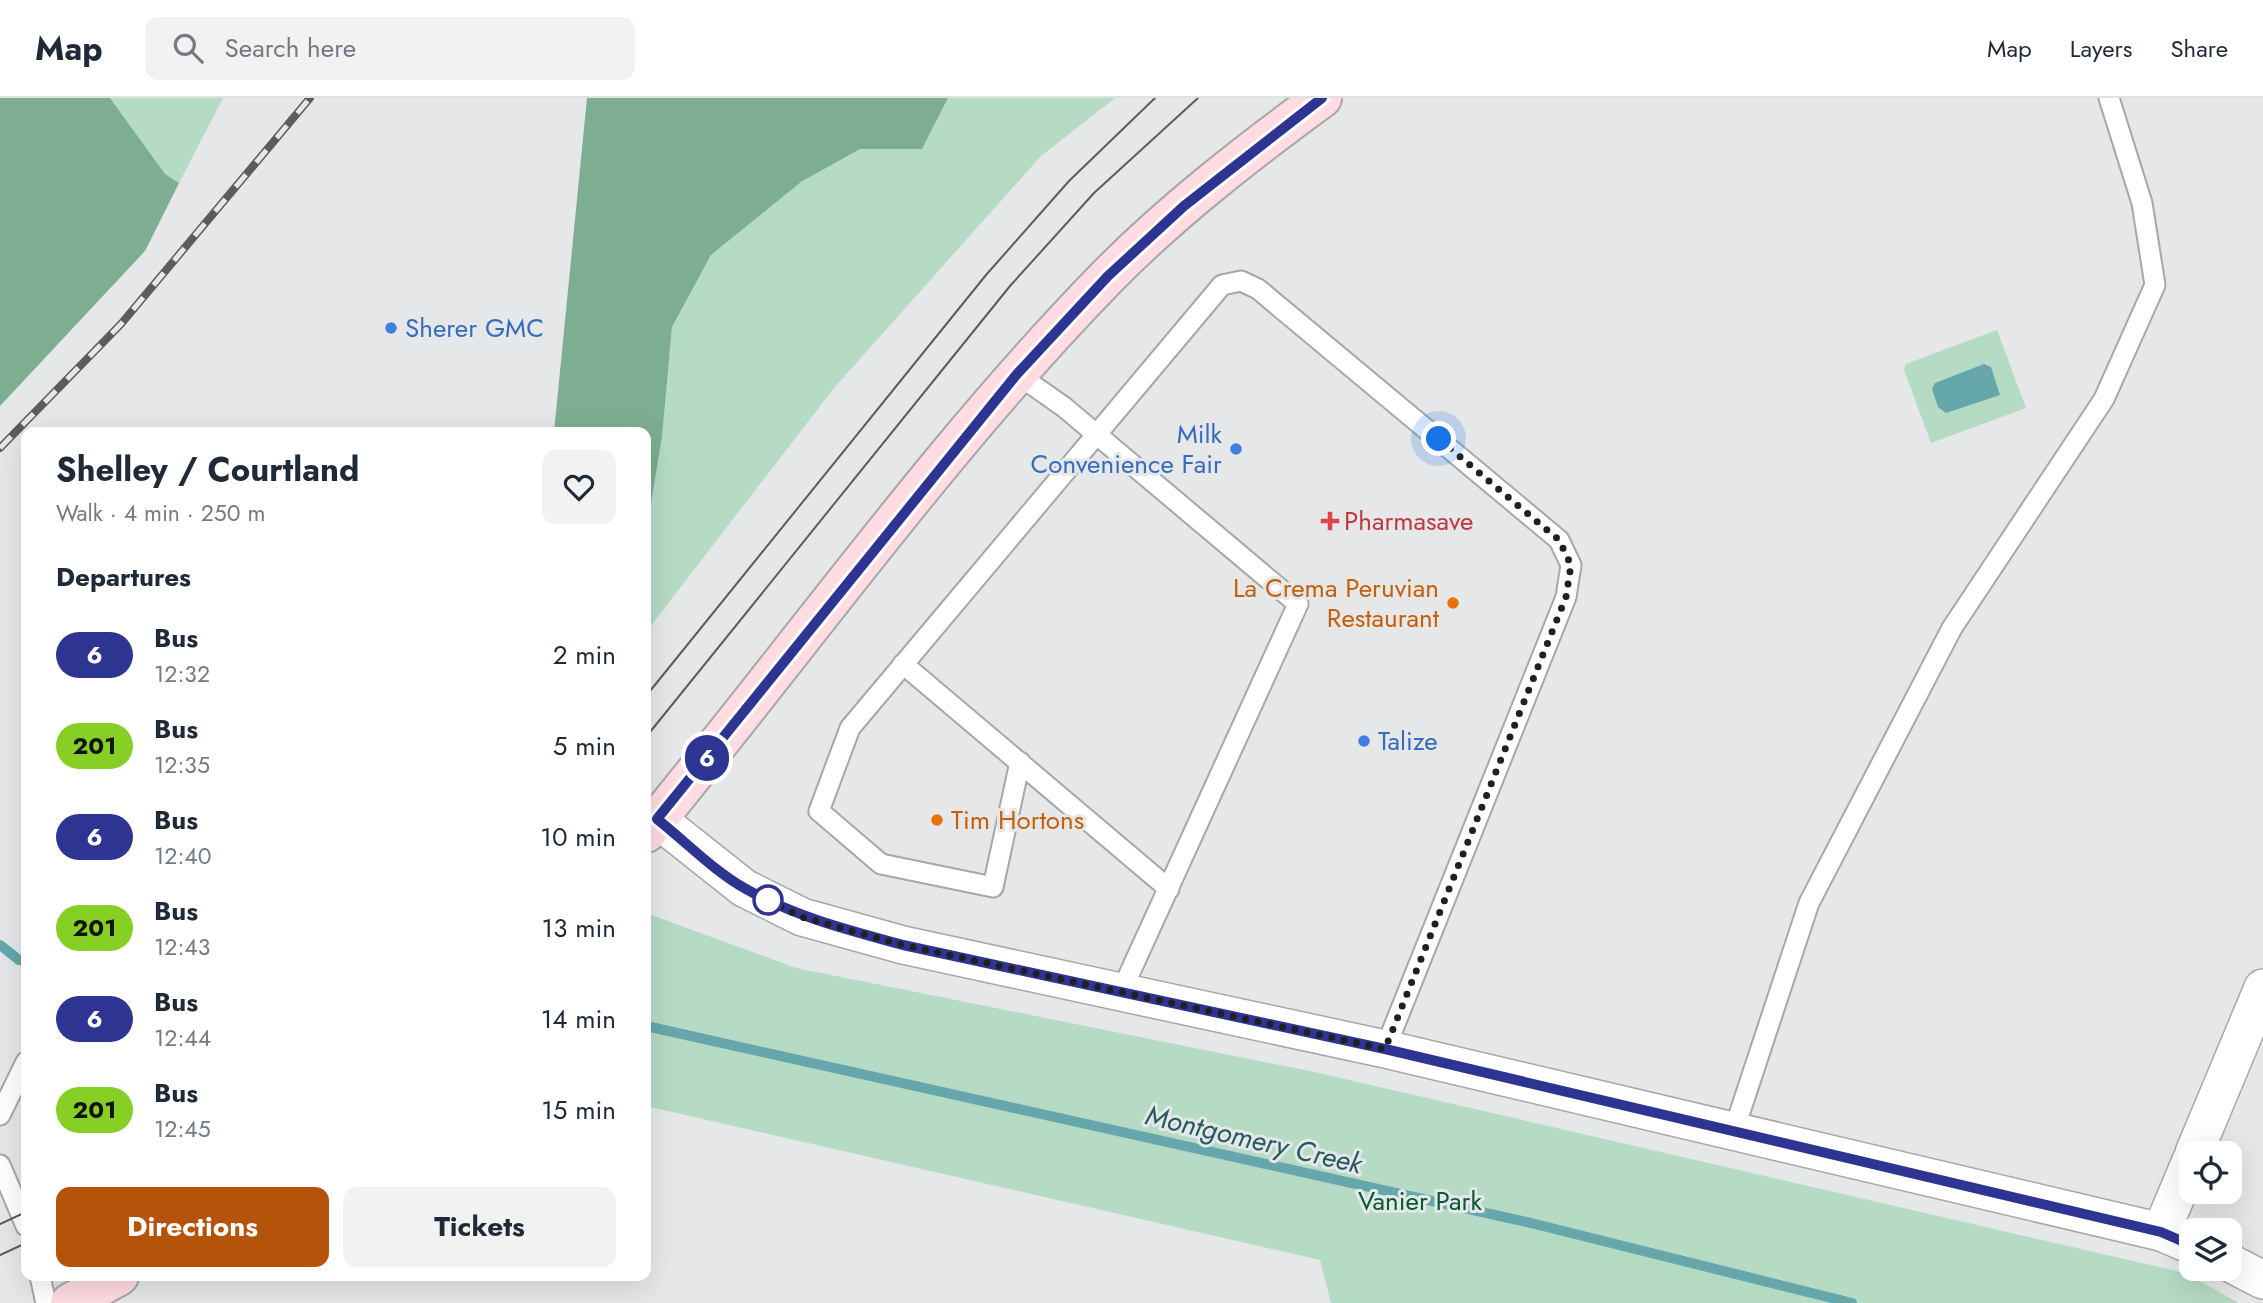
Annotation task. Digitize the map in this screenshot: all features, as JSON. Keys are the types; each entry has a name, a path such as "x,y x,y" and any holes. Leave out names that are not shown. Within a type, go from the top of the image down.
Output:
{"main road":[{"path":"652,826 1017,374 1108,276 1184,206 1322,98"},
{"path":"70,1303 110,1281"}],"street":[{"path":"652,826 744,888 802,917 903,945 1385,1049 2176,1238 2183,1204"},
{"path":"2199,1141 2263,988"},
{"path":"2242,1269 2263,1280"}],"lane":[{"path":"1733,1133 1809,903 1952,628 2104,399 2155,285 2142,203 2109,98"},
{"path":"1020,762 993,887 881,864 819,811 850,728 903,664 1222,285 1241,281 1258,289 1559,540 1571,565 1566,597 1385,1049"},
{"path":"1017,374 1097,434 1298,604 1121,992"},
{"path":"903,664 1169,888"},
{"path":"0,1115 21,1072"},
{"path":"0,1165 21,1214"},
{"path":"41,1281 46,1303"}],"green space":[{"path":"0,98 110,98 165,174 179,183 145,251 0,406"},
{"path":"110,98 223,98 179,183 165,175"},
{"path":"587,98 948,98 922,149 860,149 801,182 711,255 672,327 662,437 651,504 651,427 554,427"},
{"path":"948,98 1115,98 1041,156 834,388 651,626 651,504 662,437 672,327 711,255 801,182 860,149 922,149"},
{"path":"1997,330 2026,408 1931,443 1904,370 1906,364"},
{"name":"Vanier Park","path":"651,915 796,968 1310,1071 2179,1272 2179,1281 2199,1281 2239,1303 1331,1303 1320,1260 651,1107"}],"water":[{"path":"1984,364 1991,367 2000,395 1946,413 1938,407 1932,389 1935,383"}],"waterway":[{"name":"Montgomery Creek","path":"0,945 21,960"},
{"name":"Montgomery Creek","path":"651,1027 1531,1223 1852,1303"}],"tram line":[{"path":"651,690 986,275 1069,181 1155,98"},
{"path":"651,731 1010,286 1094,193 1198,98"},
{"path":"0,1224 21,1214"},
{"path":"0,1255 21,1245"}],"railway":[{"path":"0,448 121,324 310,98"}],"bus line":[{"name":"6","path":"1322,98 1184,206 1108,276 1017,374 971,427 657,819 744,888 802,917 827,924 903,945 1385,1049 2161,1232 2179,1240"}],"place":[{"name":"Sherer GMC","path":"391,328"},
{"name":"Milk Convenience Fair","path":"1236,449"},
{"name":"Pharmasave","path":"1330,521"},
{"name":"La Crema Peruvian Restaurant","path":"1453,603"},
{"name":"Talize","path":"1364,741"},
{"name":"Tim Hortons","path":"937,820"}],"route":[{"path":"768,900 763,898 802,917 903,945 1385,1049 1566,597 1571,565 1559,540 1439,439"}]}
